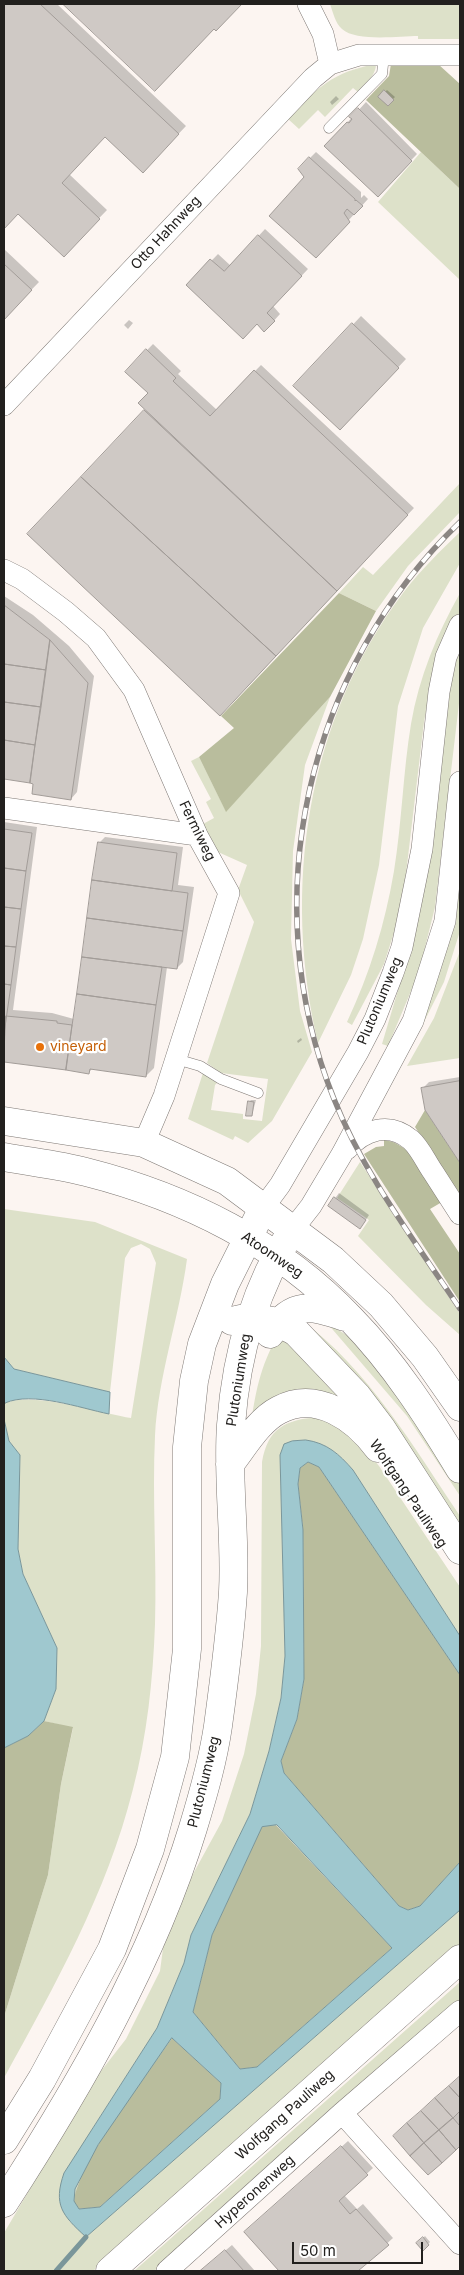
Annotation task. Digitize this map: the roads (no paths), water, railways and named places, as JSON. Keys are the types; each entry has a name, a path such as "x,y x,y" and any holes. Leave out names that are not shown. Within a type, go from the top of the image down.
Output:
{"main road":[{"path":"4,1121 144,1143 227,1181 332,1260 381,1305 425,1356 458,1399"},
{"name":"Atoomweg","path":"4,1158 84,1171 142,1188 209,1216 276,1255 310,1281 352,1319 400,1377 432,1422 460,1468"},
{"name":"Plutoniumweg","path":"4,2140 42,2078 112,1949 150,1849 175,1757 186,1649 187,1447 190,1402 202,1344 225,1284 263,1208"},
{"name":"Plutoniumweg","path":"4,2203 51,2130 138,1971 182,1865 203,1795 218,1729 233,1591 231,1425 239,1368 250,1317 276,1255 293,1229"},
{"path":"239,1368 268,1338 278,1322 304,1307 316,1307 352,1319"},
{"name":"Plutoniumweg","path":"202,1344 225,1324 250,1317"},
{"name":"Wolfgang Pauliweg","path":"250,1317 278,1322 296,1332 357,1396 400,1454 418,1488 460,1550"},
{"name":"Wolfgang Pauliweg","path":"230,1464 251,1437 279,1410 308,1403 333,1409 347,1417 368,1435 460,1571"},
{"name":"Wolfgang Pauliweg","path":"110,2271 460,1959"},
{"name":"Wolfgang Pauliweg","path":"123,2271 460,1976"}],"street":[{"path":"308,4 323,34 330,64 359,55 460,54"},
{"name":"Otto Hahnweg","path":"4,405 313,78 330,64"},
{"name":"Fermiweg","path":"4,570 22,579 66,612 96,638 134,690 197,835 229,893 164,1096 144,1143"},
{"name":"Plutoniumweg","path":"263,1208 280,1185 362,1045 382,1004 402,947 422,849 439,692 446,657 460,625"},
{"name":"Plutoniumweg","path":"293,1229 311,1206 342,1154 412,1021 445,921 460,782"},
{"path":"4,808 197,835"},
{"path":"342,1154 364,1134 385,1128 397,1131 416,1146 460,1214"},
{"name":"Hyperonenweg","path":"167,2271 342,2113 460,2011"},
{"path":"342,2113 460,2244"}],"lane":[{"path":"329,128 382,74 384,55"},
{"path":"176,1059 200,1066 221,1079 258,1093"}],"water":[{"path":"4,1357 14,1369 110,1392 109,1414 56,1402 29,1399 5,1403 4,1406"},
{"path":"4,1419 9,1441 20,1455 18,1549 23,1574 57,1648 56,1689 44,1721 28,1736 4,1748"},
{"path":"306,1440 320,1444 338,1454 353,1470 460,1636 460,1675 319,1467 308,1462 300,1468 298,1484 303,1530 304,1679 297,1719 281,1761 284,1773 399,1906 408,1910 420,1906 460,1862 460,1910 86,2237 71,2222 62,2209 59,2193 64,2173 157,2028 184,1963 191,1935 250,1814 269,1751 281,1698 285,1656 280,1455 284,1444 292,1441","holes":["277,1825 392,1948 257,2067 240,2069 193,2012 212,1935 262,1827","172,2038 221,2083 220,2099 100,2207 79,2209 74,2201 75,2189 98,2145"]}],"waterway":[{"path":"56,2271 86,2237"}],"railway":[{"path":"460,522 407,581 364,647 331,717 309,791 298,868 298,946 310,1023 334,1099 346,1127 375,1181 460,1309"}],"place":[{"name":"vineyard","path":"40,1047"}]}
